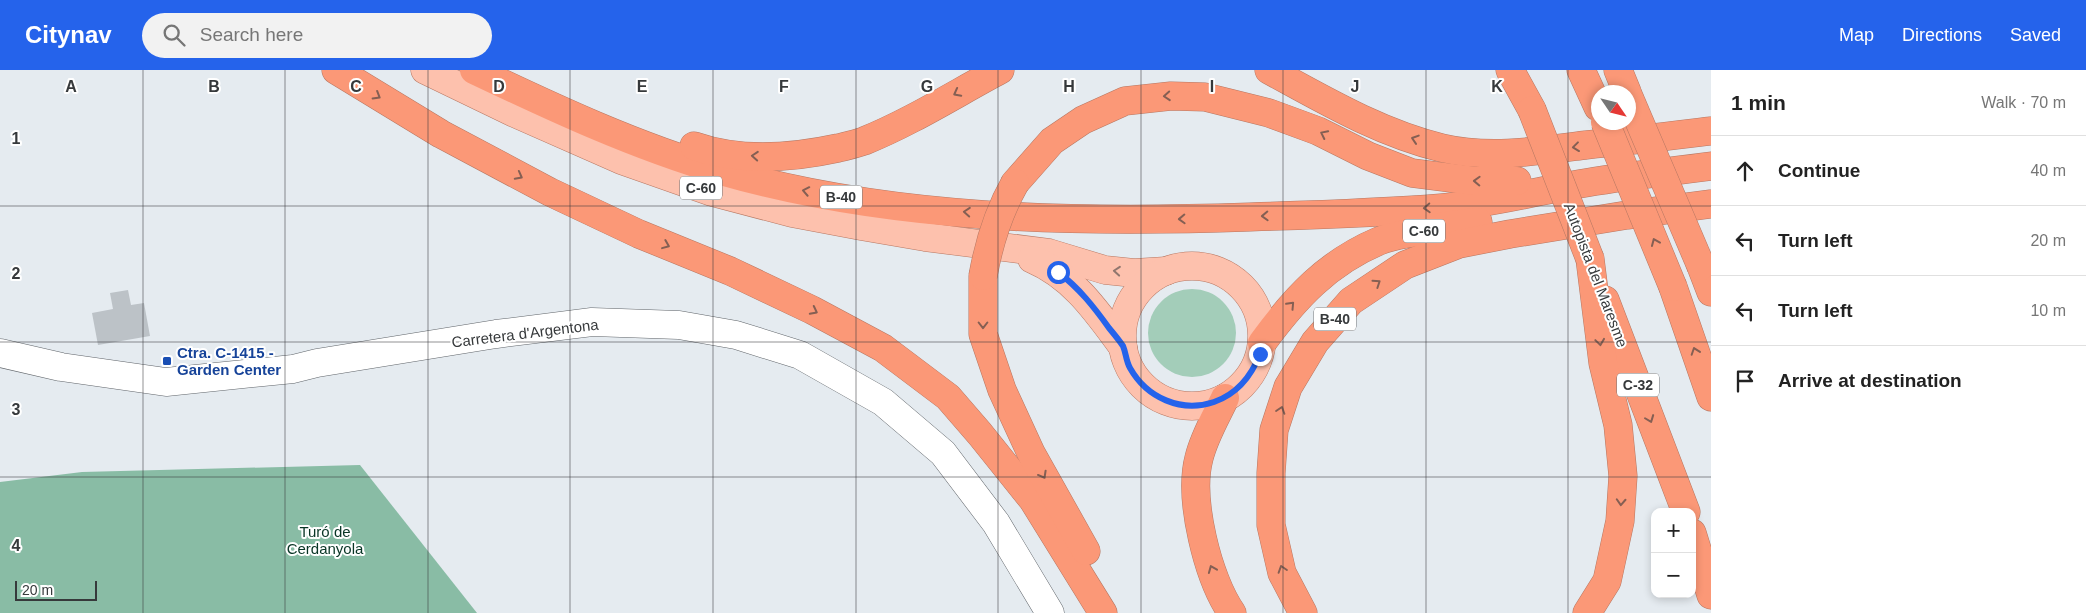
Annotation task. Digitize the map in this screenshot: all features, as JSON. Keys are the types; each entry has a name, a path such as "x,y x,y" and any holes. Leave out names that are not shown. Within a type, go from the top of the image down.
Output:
{"highway":[{"path":"336,70 441,134 550,192 639,234 730,271 812,310 882,348 948,397 980,434 1033,500 1103,613"},
{"name":"B-40","path":"474,70 620,137 718,170 811,192 958,212 1066,218 1158,220 1337,214 1444,207 1596,181"},
{"path":"506,70 596,110 703,150 780,157 822,151 863,142 1000,70"},
{"path":"1269,70 1349,114 1443,148 1478,152 1519,153 1711,131"},
{"name":"Autopista del Maresme","path":"1510,70 1532,110 1684,508"},
{"path":"1624,84 1711,292"},
{"path":"1122,613 1031,454 1002,390 983,334 983,276 987,251 996,220 1014,183 1052,141 1082,120 1125,101 1171,96 1205,97 1269,113 1318,131 1368,156 1412,174 1475,182 1596,181 1711,166"},
{"path":"1608,130 1673,287 1711,397"},
{"name":"C-60","path":"1262,343 1285,312 1311,284 1339,263 1380,240 1462,222 1627,215 1711,204"},
{"name":"B-40","path":"1303,613 1282,573 1271,525 1271,473 1274,430 1288,387 1315,342 1351,301 1404,265 1459,244 1627,215"},
{"path":"1587,613 1607,581 1620,521 1623,476 1618,425 1603,363 1590,259"},
{"path":"1225,398 1207,433 1198,458 1196,488 1199,522 1208,559 1226,604 1232,613"},
{"path":"1696,546 1711,595"}],"main road":[{"name":"C-60","path":"425,70 512,112 621,160 712,192 792,213 925,237 996,245 1048,253 1105,270 1134,273 1166,271 1186,266 1216,270 1234,280 1249,295 1258,313 1262,333 1260,354 1250,375 1243,384 1225,398 1207,404 1188,406 1161,398 1139,381 1129,365 1123,347 1091,303 1071,282 1058,272 1036,261 996,245"},
{"name":"C-60","path":"1123,347 1124,324 1132,302 1146,284 1166,271"}],"street":[{"name":"Carretera d'Argentona","path":"2,355 61,367 166,382 293,369 317,363 496,334 592,322 679,326 736,334 800,355 883,402 943,453 996,523 1050,613"}],"green space":[{"path":"1183,289 1201,289 1217,296 1229,308 1236,324 1236,342 1229,358 1217,370 1201,377 1183,377 1167,370 1155,358 1148,342 1148,324 1155,308 1167,296"},
{"name":"Turó de Cerdanyola","path":"360,465 477,613 0,613 0,482 82,472"}],"building":[{"path":"128,290 131,305 144,303 150,336 98,345 92,313 113,309 110,293"}],"place":[{"name":"Ctra. C-1415 - Garden Center","path":"167,361"}],"route":[{"path":"1058,272 1071,282 1091,303 1123,347 1129,365 1145,388 1170,402 1179,405 1198,406 1225,398 1243,384 1256,365 1260,354"}]}
